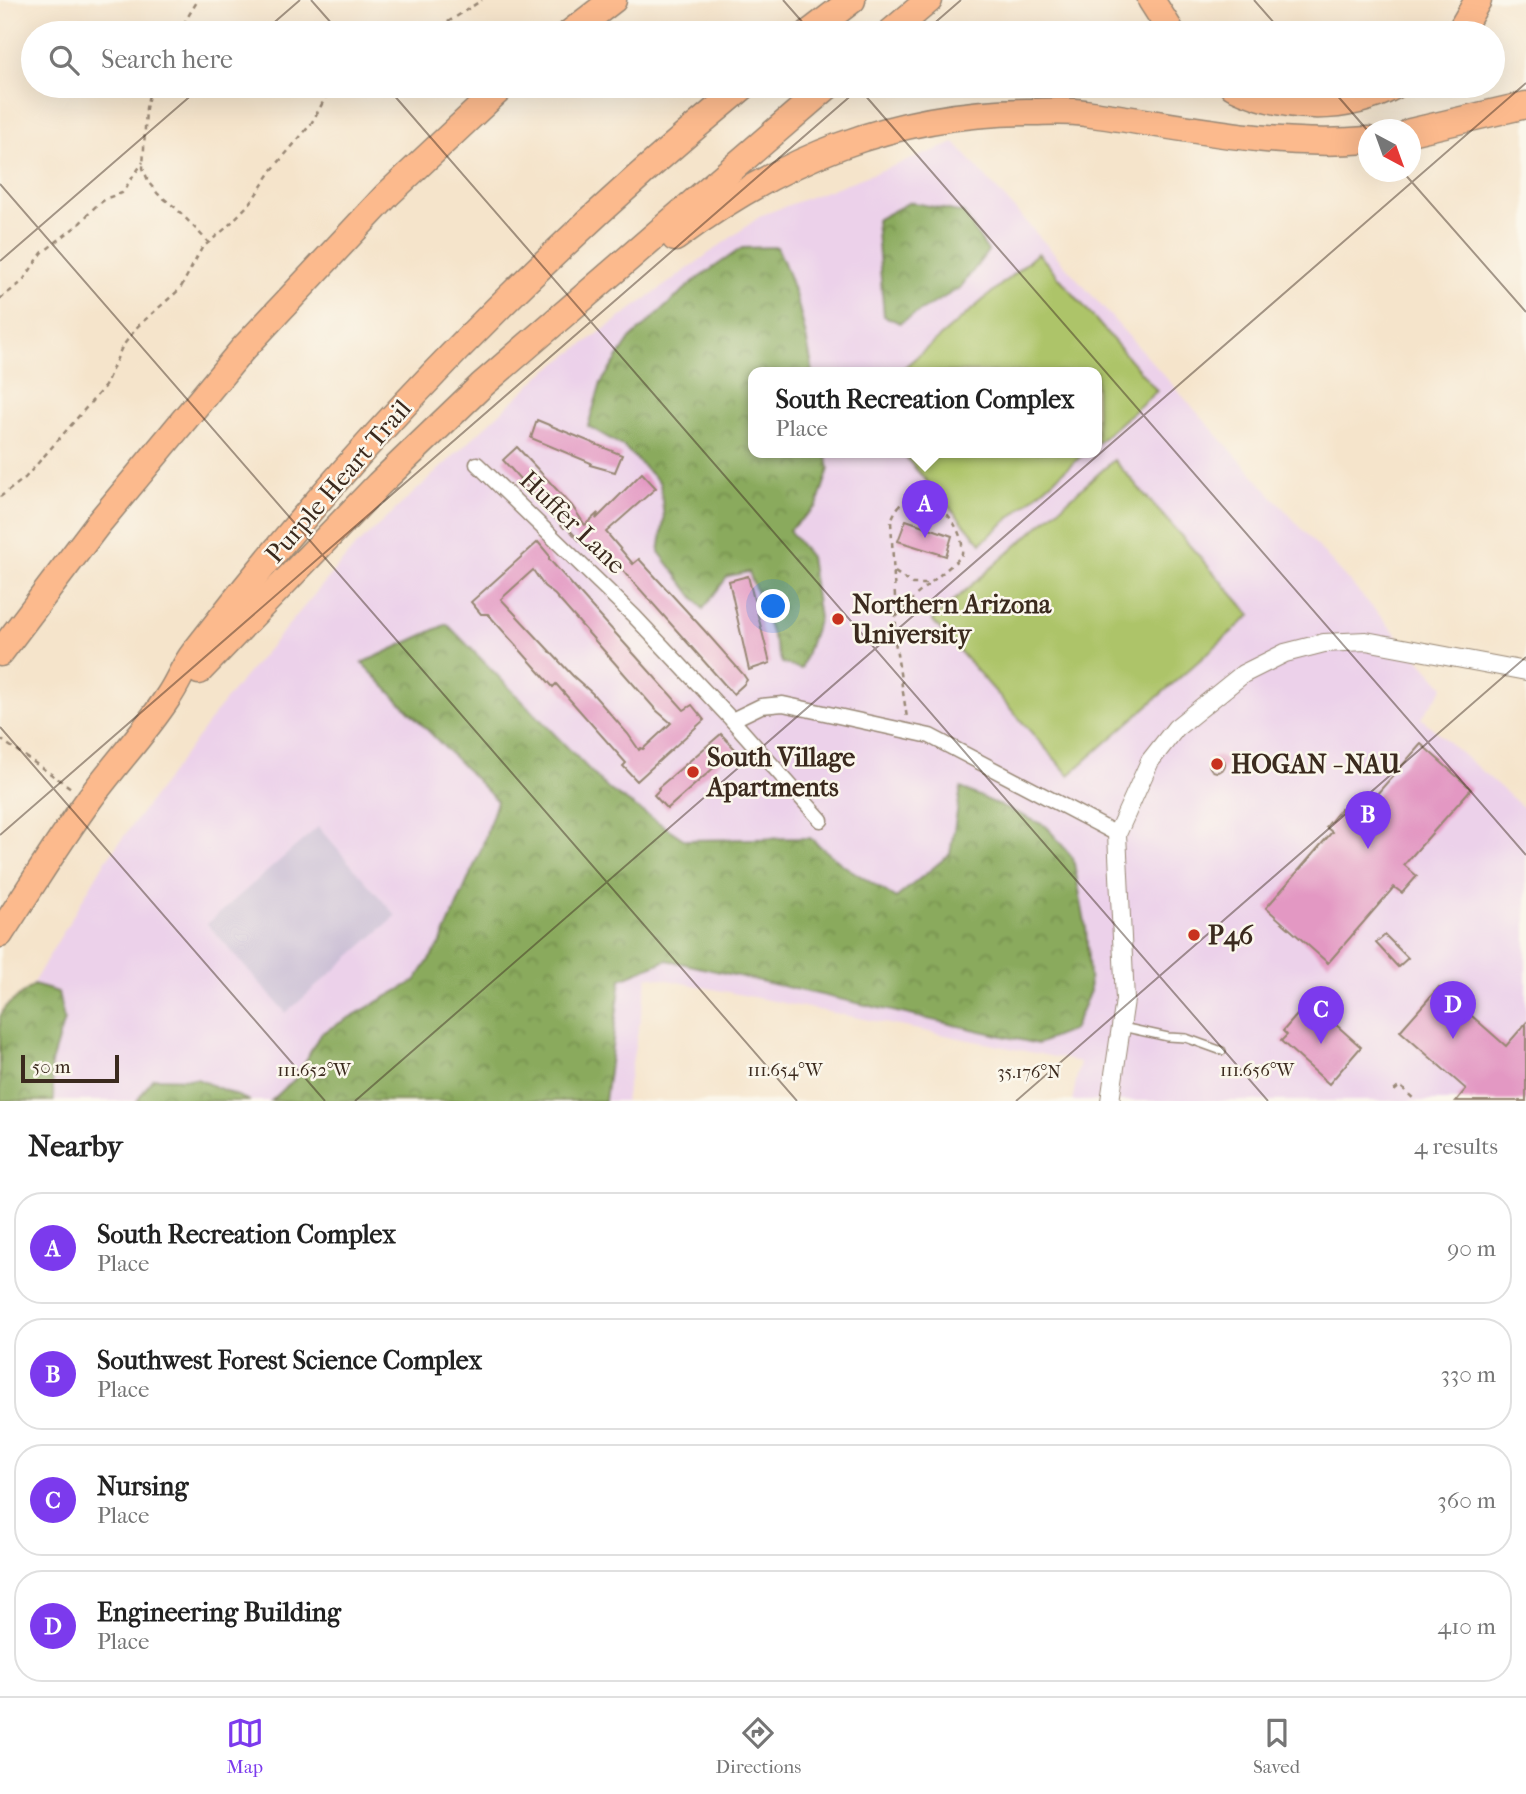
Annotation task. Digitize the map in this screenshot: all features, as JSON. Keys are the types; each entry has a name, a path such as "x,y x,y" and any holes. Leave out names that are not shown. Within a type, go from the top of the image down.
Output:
{"highway":[{"path":"567,21 587,0"},
{"path":"586,21 613,0"},
{"path":"825,21 852,0"},
{"path":"904,21 929,0"},
{"path":"1151,0 1164,21"},
{"path":"1466,21 1478,0"},
{"path":"0,653 97,526 242,350 387,195 490,98"},
{"name":"Purple Heart Trail","path":"0,934 89,800 168,697 191,657 334,482 498,306 667,149 729,98"},
{"path":"168,697 205,665 320,544 482,385 814,98"},
{"path":"1265,98 1318,105 1363,98"},
{"path":"1421,129 1526,105"},
{"path":"556,321 598,295 696,223 768,178 849,142 905,126 1005,112 1081,112 1262,140 1322,142 1358,140"}],"street":[{"name":"Huffer Lane","path":"477,464 634,616 821,820"},
{"path":"1110,1101 1125,1000 1118,834 1150,761 1176,729 1243,674 1285,653 1324,642 1366,641 1526,671"},
{"path":"732,720 761,706 783,704 930,736 1118,834"}],"lane":[{"path":"1121,1027 1186,1038 1222,1051"}],"path":[{"path":"185,21 198,0"},
{"path":"450,21 482,0"},
{"path":"148,98 143,168 149,183 209,243"},
{"path":"0,497 25,478 105,386 121,347 138,326 180,289 202,248 251,202 272,170 311,124 325,98"},
{"path":"0,299 22,282 42,253 107,198 122,193 143,162"},
{"path":"896,617 961,557 964,549 958,528 935,504 921,495 910,497 896,508 891,521 895,641 909,732"},
{"path":"894,571 912,584 930,584"},
{"path":"0,740 89,800"},
{"path":"1394,1091 1400,1086 1416,1101"}],"shaded area":[{"name":"Northern Arizona University","path":"955,143 1444,687 1421,718 1526,810 1526,1101 1072,1101 1080,1062 648,976 625,1101 0,1101 0,1039 104,863 226,699 352,550 541,375 762,215"},
{"path":"318,827 396,916 286,1013 207,924"}],"green space":[{"path":"910,202 963,213 988,251 960,288 900,323 884,316 876,220"},
{"path":"777,247 790,277 812,367 748,367 748,458 827,458 829,469 817,506 789,530 810,557 819,618 801,669 782,663 749,572 728,576 703,609 659,552 664,519 660,483 624,447 588,426 601,383 630,339 694,281 742,248"},
{"path":"1038,253 1157,391 1102,439 1102,367 905,367"},
{"path":"906,458 1079,458 981,543"},
{"path":"1114,460 1251,615 1069,775 932,620"},
{"path":"447,624 607,788 685,840 810,838 843,865 896,898 950,854 961,788 1046,826 1073,858 1086,928 1090,991 1073,1030 1038,1044 667,960 621,979 605,1101 271,1101 297,1077 320,1034 415,981 441,942 481,850 497,801 362,663"},
{"path":"34,985 58,992 64,1020 51,1063 54,1101 0,1101 0,1017 5,1007"},
{"path":"153,1078 197,1079 250,1101 137,1101"}],"building":[{"path":"537,420 622,455 615,472 590,465 591,463 531,438"},
{"path":"517,447 572,506 585,525 598,513 596,519 642,473 656,488 606,532 633,564 639,559 704,630 743,674 747,680 743,685 733,694 616,562 612,565 593,544 587,549 566,526 564,528 503,460"},
{"path":"906,520 952,536 946,556 898,541"},
{"path":"538,542 549,555 549,559 684,710 692,705 704,720 637,781 623,766 626,763 556,684 553,687 488,614 481,614 471,602","holes":["533,570 544,586 555,595 656,710 671,723 643,749 639,750 592,693 501,599"]},
{"name":"South Village Apartments","path":"748,576 770,663 749,670 729,581"},
{"name":"South Village Apartments","path":"721,734 735,749 667,809 654,795 658,788"},
{"path":"1421,744 1471,789 1404,865 1417,876 1402,893 1394,887 1328,963 1266,908 1332,832 1326,827 1341,809 1354,820"},
{"name":"HOGAN - NAU","path":"1214,756 1220,756 1225,764 1223,770 1214,772 1209,767 1209,761"},
{"path":"1385,935 1408,958 1398,967 1376,943"},
{"path":"1439,987 1506,1046 1526,1023 1526,1101 1456,1101 1466,1089 1400,1031"},
{"path":"1315,1006 1361,1047 1329,1084 1281,1041 1287,1035 1283,1031 1297,1015 1303,1020"}],"place":[{"name":"South Recreation Complex","path":"925,538"},
{"name":"Northern Arizona University","path":"838,619"},
{"name":"HOGAN - NAU","path":"1217,764"},
{"name":"South Village Apartments","path":"693,772"},
{"name":"Southwest Forest Science Complex","path":"1368,849"},
{"name":"P46","path":"1194,935"},
{"name":"Engineering Building","path":"1453,1039"},
{"name":"Nursing","path":"1321,1044"}]}
